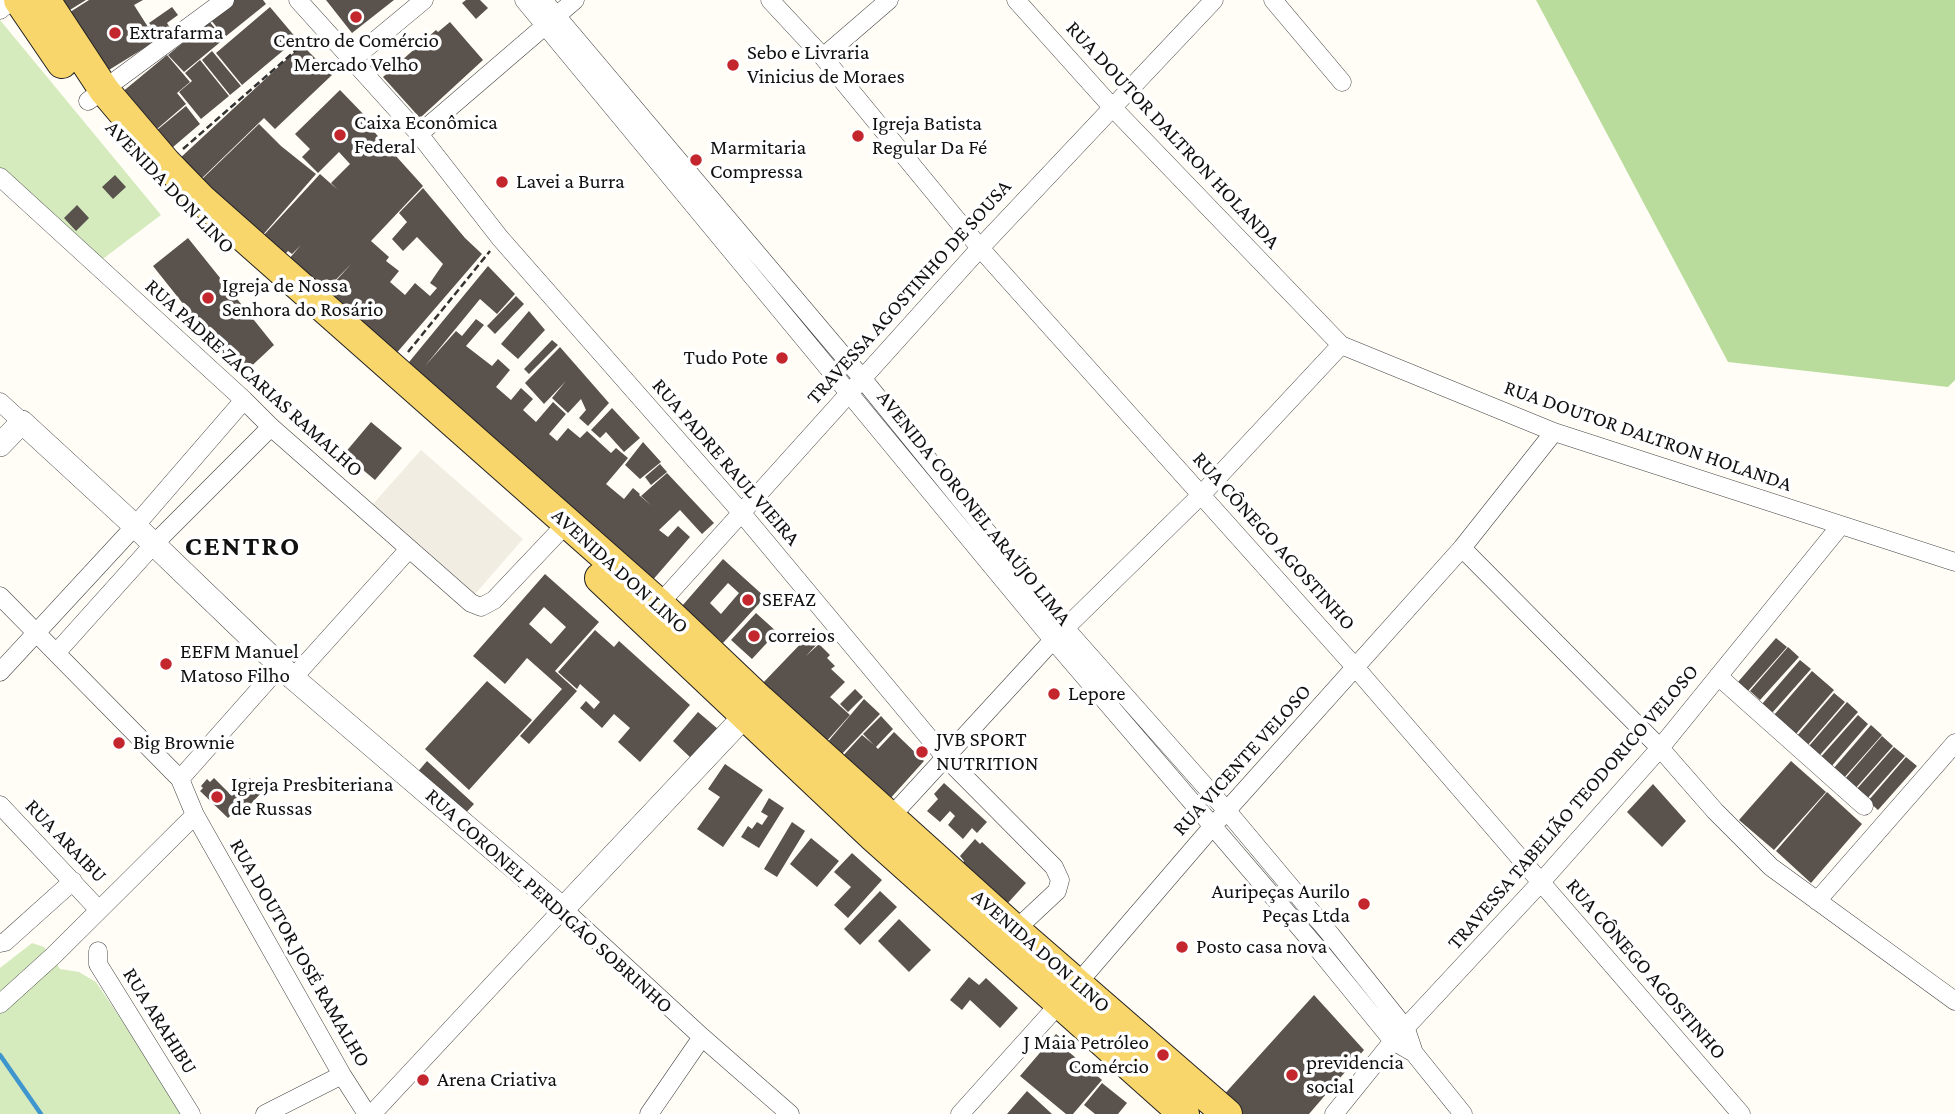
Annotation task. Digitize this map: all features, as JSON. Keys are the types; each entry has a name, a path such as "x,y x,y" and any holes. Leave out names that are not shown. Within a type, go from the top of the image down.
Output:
{"main road":[{"name":"AVENIDA DON LINO","path":"19,0 170,193 221,243 561,530"},
{"name":"AVENIDA DON LINO","path":"45,0 96,96 201,199 394,370 753,709 1068,993 1180,1098 1227,1114"}],"street":[{"path":"0,10 12,0"},
{"path":"96,96 225,0"},
{"name":"RUA PADRE RAUL VIEIRA","path":"298,0 419,134 500,238 740,511 945,757 1054,867 1059,874 1057,891 1006,939"},
{"path":"353,59 424,0"},
{"name":"AVENIDA CORONEL ARAÚJO LIMA","path":"524,0 552,21 782,296 862,378 958,512"},
{"name":"AVENIDA CORONEL ARAÚJO LIMA","path":"543,0 552,21"},
{"path":"419,134 575,0"},
{"name":"RUA CÔNEGO AGOSTINHO","path":"770,0 823,57 980,248 1355,667 1741,1114"},
{"path":"823,57 889,0"},
{"name":"RUA DOUTOR DALTRON HOLANDA","path":"1016,0 1112,107 1341,345 1553,432 1955,562"},
{"name":"TRAVESSA AGOSTINHO DE SOUSA","path":"652,613 740,511 980,248 1214,0"},
{"path":"1273,0 1342,82"},
{"name":"RUA PADRE ZACARIAS RAMALHO","path":"0,177 271,427 471,603 481,607 494,600 561,530"},
{"name":"AVENIDA CORONEL ARAÚJO LIMA","path":"782,296 849,392 958,512 1059,634 1131,732 1318,949 1400,1035"},
{"path":"881,827 1059,634 1202,494 1341,345"},
{"path":"0,671 135,526 244,400"},
{"name":"RUA CORONEL PERDIGÃO SOBRINHO","path":"0,402 287,671 563,909 790,1114"},
{"path":"0,446 22,422"},
{"path":"57,652 154,544 271,427"},
{"name":"RUA VICENTE VELOSO","path":"960,1114 1462,548 1553,432"},
{"name":"TRAVESSA TABELIÃO TEODORICO VELOSO","path":"1334,1114 1400,1035 1660,748 1841,525"},
{"path":"1462,548 1660,748 1715,811 1772,867 1955,1001"},
{"path":"180,779 409,550"},
{"name":"RUA DOUTOR JOSÉ RAMALHO","path":"0,596 180,779 195,815 342,1075 370,1114"},
{"name":"AVENIDA CORONEL ARAÚJO LIMA","path":"1059,634 1144,718 1227,812 1331,935 1400,1035"},
{"path":"1718,676 1864,806"},
{"path":"370,1114 753,709"},
{"path":"1131,732 1144,718"},
{"path":"1817,901 1955,743"},
{"name":"RUA ARAIBU","path":"0,805 98,909"},
{"path":"0,1004 53,956 195,815"},
{"path":"0,943 5,942 73,881"},
{"path":"1318,949 1331,935"},
{"name":"RUA ARAHIBU","path":"98,951 98,964 191,1114"},
{"path":"1400,1035 1463,1114"},
{"path":"649,1114 702,1037"},
{"path":"265,1114 342,1075"}],"path":[{"path":"166,163 323,26"},
{"path":"394,370 500,238"}],"green space":[{"path":"1536,0 1955,0 1955,380 1948,387 1728,362"},
{"path":"0,20 161,215 100,261 0,170"},
{"path":"32,943 44,947 60,969 79,972 96,982 164,1083 180,1114 0,1114 0,968"}],"shaded area":[{"path":"421,450 523,539 475,594 373,504"}],"building":[{"path":"56,0 86,0 65,13"},
{"path":"89,0 143,0 134,5 148,27 151,25 149,23 172,7 178,15 167,23 172,31 104,73 67,14"},
{"path":"234,0 263,0 266,4 225,37 210,19"},
{"name":"Centro de Comércio Mercado Velho","path":"326,0 394,0 352,33"},
{"path":"466,0 480,0 488,8 476,19 462,3"},
{"path":"270,7 297,39 242,85 216,53"},
{"path":"209,21 224,39 184,72 168,55"},
{"path":"450,22 483,60 420,118 383,77 436,30 438,32"},
{"path":"302,45 332,75 275,129 264,118 199,181 178,160"},
{"path":"212,51 241,86 230,95 202,60"},
{"path":"167,55 190,82 177,93 186,104 150,135 121,93"},
{"path":"200,60 229,96 201,119 179,92 192,81 185,73"},
{"path":"340,90 370,121 367,124 423,186 371,241 389,257 386,261 399,271 390,282 405,295 415,283 430,296 437,288 430,283 443,264 417,237 403,251 392,239 407,222 399,213 423,188 482,254 394,356 325,293 352,263 323,293 288,260 301,245 292,254 288,251 283,256 263,236 320,174 338,190 331,183 350,164 339,152 318,173 302,157 310,149 295,134"},
{"path":"186,106 200,124 166,153 151,135"},
{"path":"259,124 316,174 261,237 199,182"},
{"path":"115,175 126,187 113,199 102,187"},
{"path":"77,205 89,218 76,231 64,218"},
{"name":"Igreja de Nossa Senhora do Rosário","path":"188,238 274,345 243,374 227,359 153,266"},
{"path":"488,266 515,294 497,314 480,299 425,366 456,331 462,336 476,319 484,325 466,346 492,366 498,359 510,370 496,387 511,400 521,388 533,399 523,410 536,422 553,402 566,414 549,434 557,441 568,428 580,438 587,431 611,453 616,448 628,458 606,484 624,499 633,488 639,495 652,506 641,496 667,473 714,523 702,534 680,510 659,530 668,537 678,526 690,537 651,582 405,367"},
{"path":"516,296 524,304 495,334 487,326"},
{"path":"529,311 545,330 518,359 501,344"},
{"path":"552,340 558,345 529,374 524,369"},
{"path":"560,347 609,403 588,426 579,418 586,410 581,399 568,413 552,398 566,381 544,404 525,383"},
{"path":"612,408 640,438 624,452 606,432 600,438 591,430"},
{"path":"371,422 402,448 375,480 344,454"},
{"path":"643,442 661,462 640,479 625,465"},
{"path":"660,464 667,472 651,485 645,477"},
{"name":"SEFAZ","path":"723,559 765,597 723,643 682,606","holes":["728,583 739,593 721,614 710,603"]},
{"path":"545,574 599,622 555,671 577,691 529,744 520,736 562,689 527,658 505,684 473,656","holes":["544,607 566,627 551,644 529,624"]},
{"name":"correios","path":"756,613 777,632 752,659 731,640"},
{"path":"595,630 614,647 619,641 690,705 640,762 618,742 630,728 614,714 602,728 580,708 586,701 594,709 600,702 580,684 577,689 558,672"},
{"path":"809,635 818,643 806,656 819,644 830,655 827,658 835,666 831,669 845,682 830,697 850,715 825,743 761,685"},
{"path":"1776,638 1787,647 1748,691 1738,682"},
{"path":"1788,647 1799,657 1760,700 1750,691"},
{"path":"1800,660 1811,669 1772,713 1762,704"},
{"path":"1812,671 1834,690 1796,734 1774,715"},
{"path":"487,681 532,720 469,790 425,749"},
{"path":"855,689 863,697 848,712 840,704"},
{"path":"1834,693 1845,702 1807,746 1796,737"},
{"path":"864,699 880,714 840,756 826,744"},
{"path":"1847,702 1858,712 1819,756 1809,746"},
{"path":"698,712 718,729 692,759 673,741"},
{"path":"1858,715 1868,724 1830,768 1819,759"},
{"path":"881,716 893,729 876,747 878,749 894,732 924,761 888,801 841,758 862,735 874,745 863,734"},
{"path":"1871,725 1882,735 1843,779 1833,769"},
{"path":"1882,736 1893,746 1854,790 1844,780"},
{"path":"1894,747 1905,756 1866,800 1855,791"},
{"path":"1906,757 1917,766 1878,810 1868,801"},
{"path":"427,761 474,804 462,817 415,775"},
{"path":"1791,761 1826,792 1774,850 1739,820"},
{"path":"725,764 763,790 723,847 697,829 720,797 708,789"},
{"path":"214,778 232,796 250,778 263,791 246,809 241,805 228,818 200,791 207,779 210,782"},
{"path":"944,783 987,822 977,833 972,828 963,839 948,825 955,816 950,811 940,822 927,811 938,799 934,794"},
{"path":"1653,784 1686,821 1662,847 1627,812"},
{"path":"1827,792 1862,824 1811,883 1776,851"},
{"path":"769,798 784,808 759,848 741,837 748,826 752,829 757,822 762,825 768,816 761,812"},
{"path":"792,822 805,831 777,877 764,869"},
{"path":"811,838 839,861 817,887 790,864"},
{"path":"975,839 980,844 982,842 1026,883 1007,904 963,863 960,856"},
{"path":"852,853 882,880 848,918 834,905 851,887 834,872"},
{"path":"880,891 897,907 860,945 844,929"},
{"path":"899,919 931,950 909,972 878,941"},
{"path":"969,977 979,985 986,978 1018,1008 1000,1028 970,1000 962,1010 950,1000"},
{"name":"previdencia social","path":"1314,995 1364,1050 1309,1114 1239,1114 1220,1099"},
{"path":"1056,1034 1067,1043 1063,1047 1102,1080 1073,1114 1066,1114 1020,1076"},
{"path":"1102,1083 1127,1103 1118,1114 1095,1114 1084,1105"},
{"path":"1027,1091 1052,1114 1007,1114"}],"waterway":[{"path":"0,1055 41,1114"}],"place":[{"name":"Centro de Comércio Mercado Velho","path":"356,17"},
{"name":"Extrafarma","path":"115,33"},
{"name":"Sebo e Livraria Vinicius de Moraes","path":"733,65"},
{"name":"Caixa Econômica Federal","path":"340,135"},
{"name":"Igreja Batista Regular Da Fé","path":"858,136"},
{"name":"Marmitaria Compressa","path":"696,160"},
{"name":"Lavei a Burra","path":"502,182"},
{"name":"Igreja de Nossa Senhora do Rosário","path":"208,298"},
{"name":"Tudo Pote","path":"782,358"},
{"name":"SEFAZ","path":"748,600"},
{"name":"correios","path":"754,636"},
{"name":"EEFM Manuel Matoso Filho","path":"166,664"},
{"name":"Lepore","path":"1054,694"},
{"name":"Big Brownie","path":"119,743"},
{"name":"JVB SPORT NUTRITION","path":"922,752"},
{"name":"Igreja Presbiteriana de Russas","path":"217,797"},
{"name":"Auripeças Aurilo Peças Ltda","path":"1364,904"},
{"name":"Posto casa nova","path":"1182,947"},
{"name":"J Maia Petróleo Comércio","path":"1163,1055"},
{"name":"previdencia social","path":"1292,1075"},
{"name":"Arena Criativa","path":"423,1080"}],"district":[{"name":"CENTRO","path":"243,546"}]}
